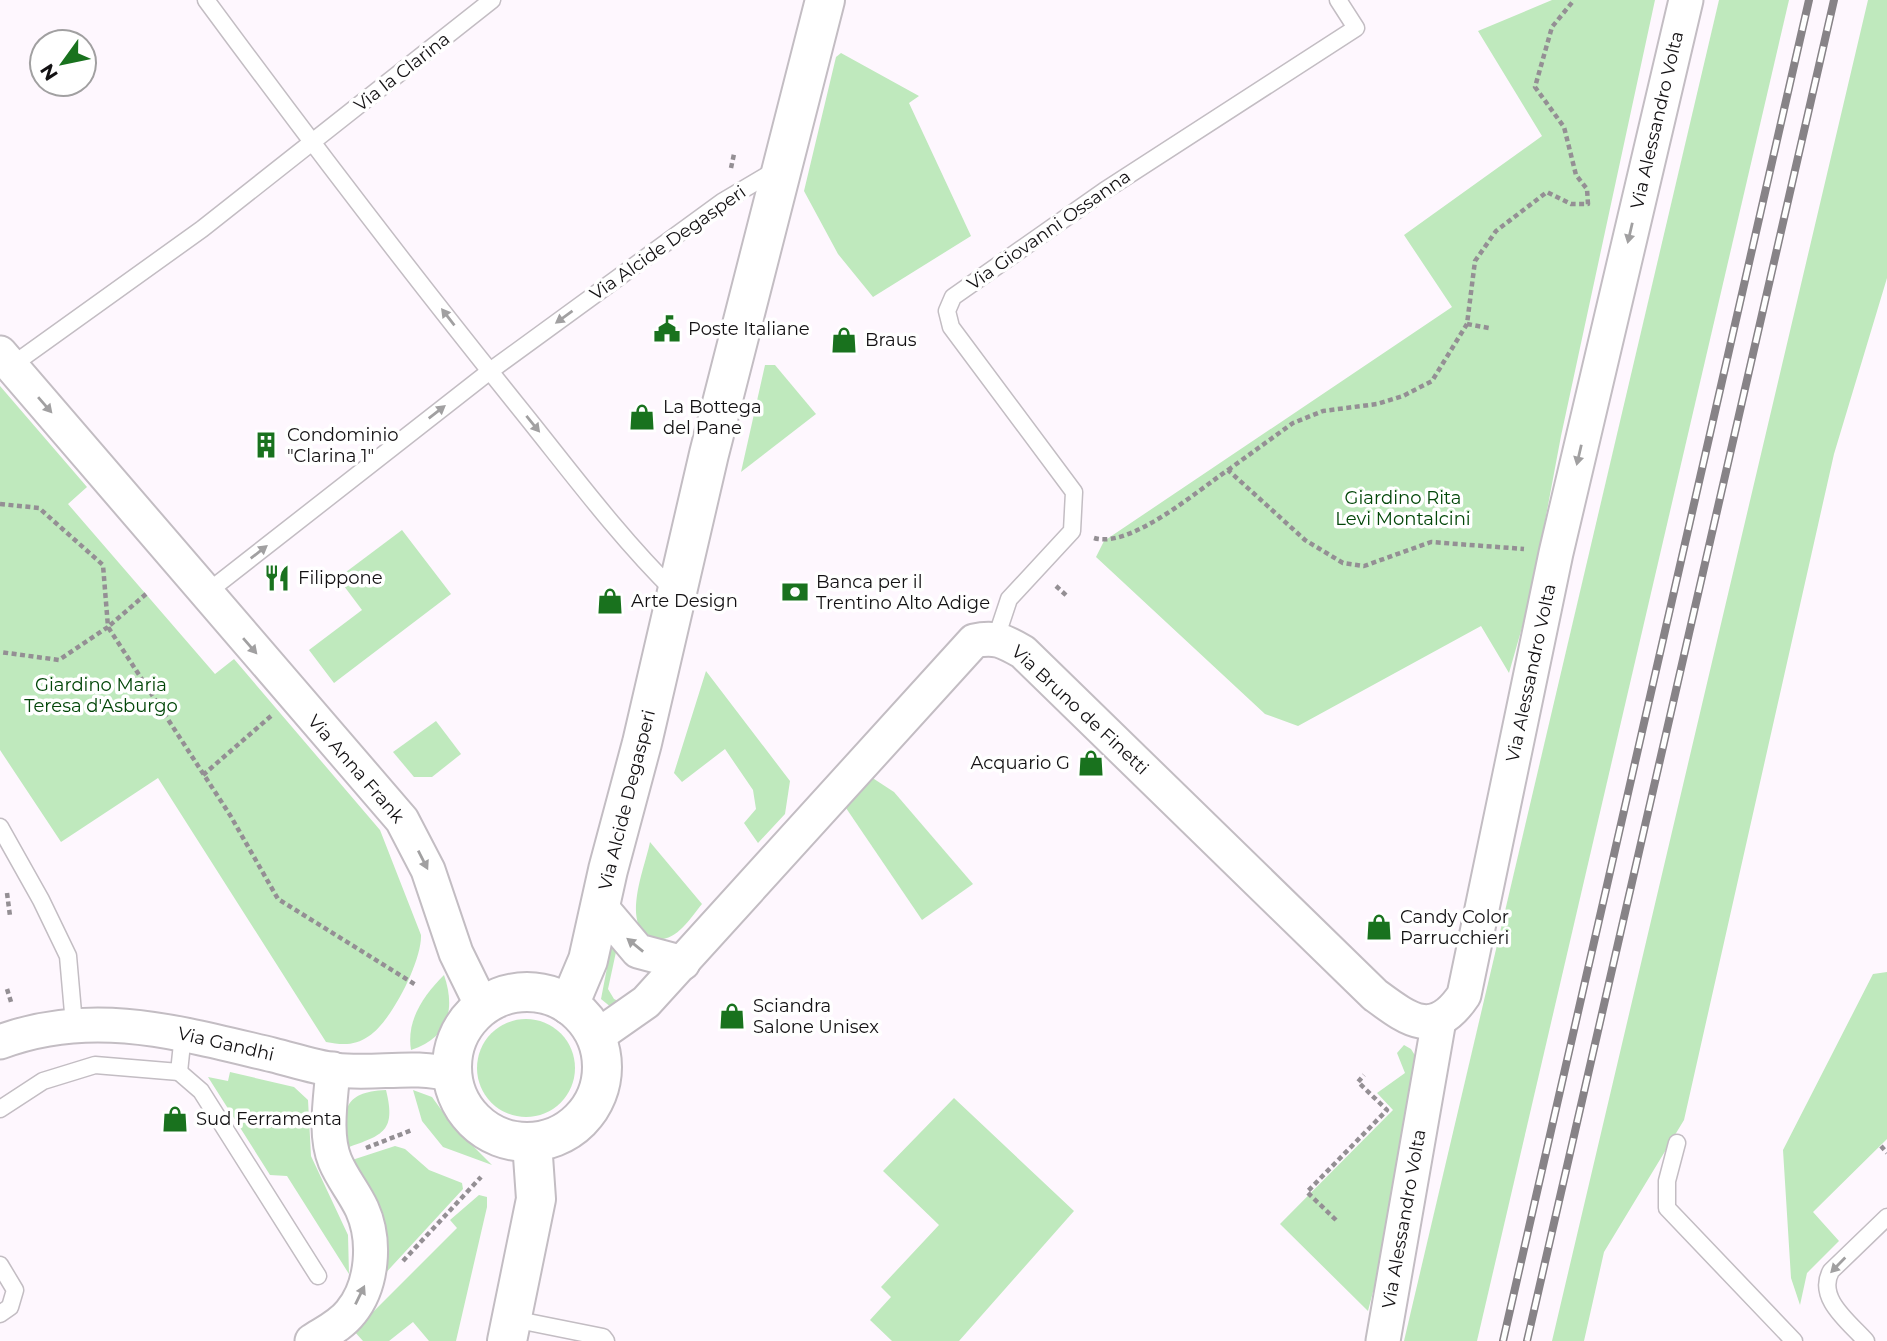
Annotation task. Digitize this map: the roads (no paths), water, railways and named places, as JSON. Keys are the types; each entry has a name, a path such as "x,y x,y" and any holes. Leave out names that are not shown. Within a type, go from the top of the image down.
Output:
{"street":[{"name":"Via Alcide Degasperi","path":"569,1005 588,960 780,167 825,0"},
{"name":"Via Alessandro Volta","path":"1383,1341 1439,1020 1453,1012 1464,995 1556,552 1686,0"},
{"name":"Via Anna Frank","path":"5,359 402,820 429,870 456,953 482,1006"},
{"name":"Via Bruno de Finetti","path":"596,1037 646,1002 974,641 996,638 1023,652 1374,995 1408,1020 1423,1023 1439,1020"},
{"path":"600,906 638,951 683,963"},
{"path":"531,992 551,995 569,1005 585,1019 596,1037 602,1072 592,1106 566,1131 532,1142 502,1138 475,1121 457,1096 452,1075 456,1042 466,1022 482,1006 500,996 531,992"},
{"name":"Via Gandhi","path":"0,1042 22,1034 74,1024 122,1025 183,1034 333,1069 370,1072 434,1070 452,1075"},
{"path":"312,1341 338,1325 352,1311 365,1290 369,1268 370,1241 363,1211 334,1160 330,1133 333,1069"},
{"path":"510,1330 536,1199 532,1142"}],"lane":[{"path":"206,0 312,143 490,371 643,561 676,594"},
{"name":"Via la Clarina","path":"202,229 492,0"},
{"name":"Via Giovanni Ossanna","path":"996,638 1009,599 1072,531 1074,492 951,327 947,311 953,297 1104,191 1356,28 1338,0"},
{"name":"Via Alcide Degasperi","path":"205,594 490,371 722,202 780,167"},
{"name":"Via Anna Frank","path":"5,359 202,229"},
{"path":"0,827 41,900 68,956 74,1024"},
{"path":"179,1072 183,1034"},
{"path":"0,1109 43,1081 95,1065 179,1072 201,1091 318,1276"},
{"path":"1677,1143 1667,1181 1667,1208 1794,1341"},
{"path":"1866,1341 1829,1298 1826,1279 1887,1217"},
{"path":"0,1265 15,1290 10,1307 0,1314"},
{"path":"510,1330 603,1337 606,1341"}],"railway":[{"path":"1503,1341 1809,0"},
{"path":"1527,1341 1834,0"}],"place":[{"name":"Poste Italiane","path":"667,329"},
{"name":"Braus","path":"844,340"},
{"name":"La Bottega del Pane","path":"642,417"},
{"name":"Condominio \"Clarina 1\"","path":"266,445"},
{"name":"Filippone","path":"277,578"},
{"name":"Banca per il Trentino Alto Adige","path":"795,592"},
{"name":"Arte Design","path":"610,601"},
{"name":"Acquario G","path":"1091,763"},
{"name":"Candy Color Parrucchieri","path":"1379,927"},
{"name":"Sciandra Salone Unisex","path":"732,1016"},
{"name":"Sud Ferramenta","path":"175,1119"}],"park label":[{"name":"Giardino Rita Levi Montalcini","path":"1403,508"},
{"name":"Giardino Maria Teresa d'Asburgo","path":"101,695"}]}
